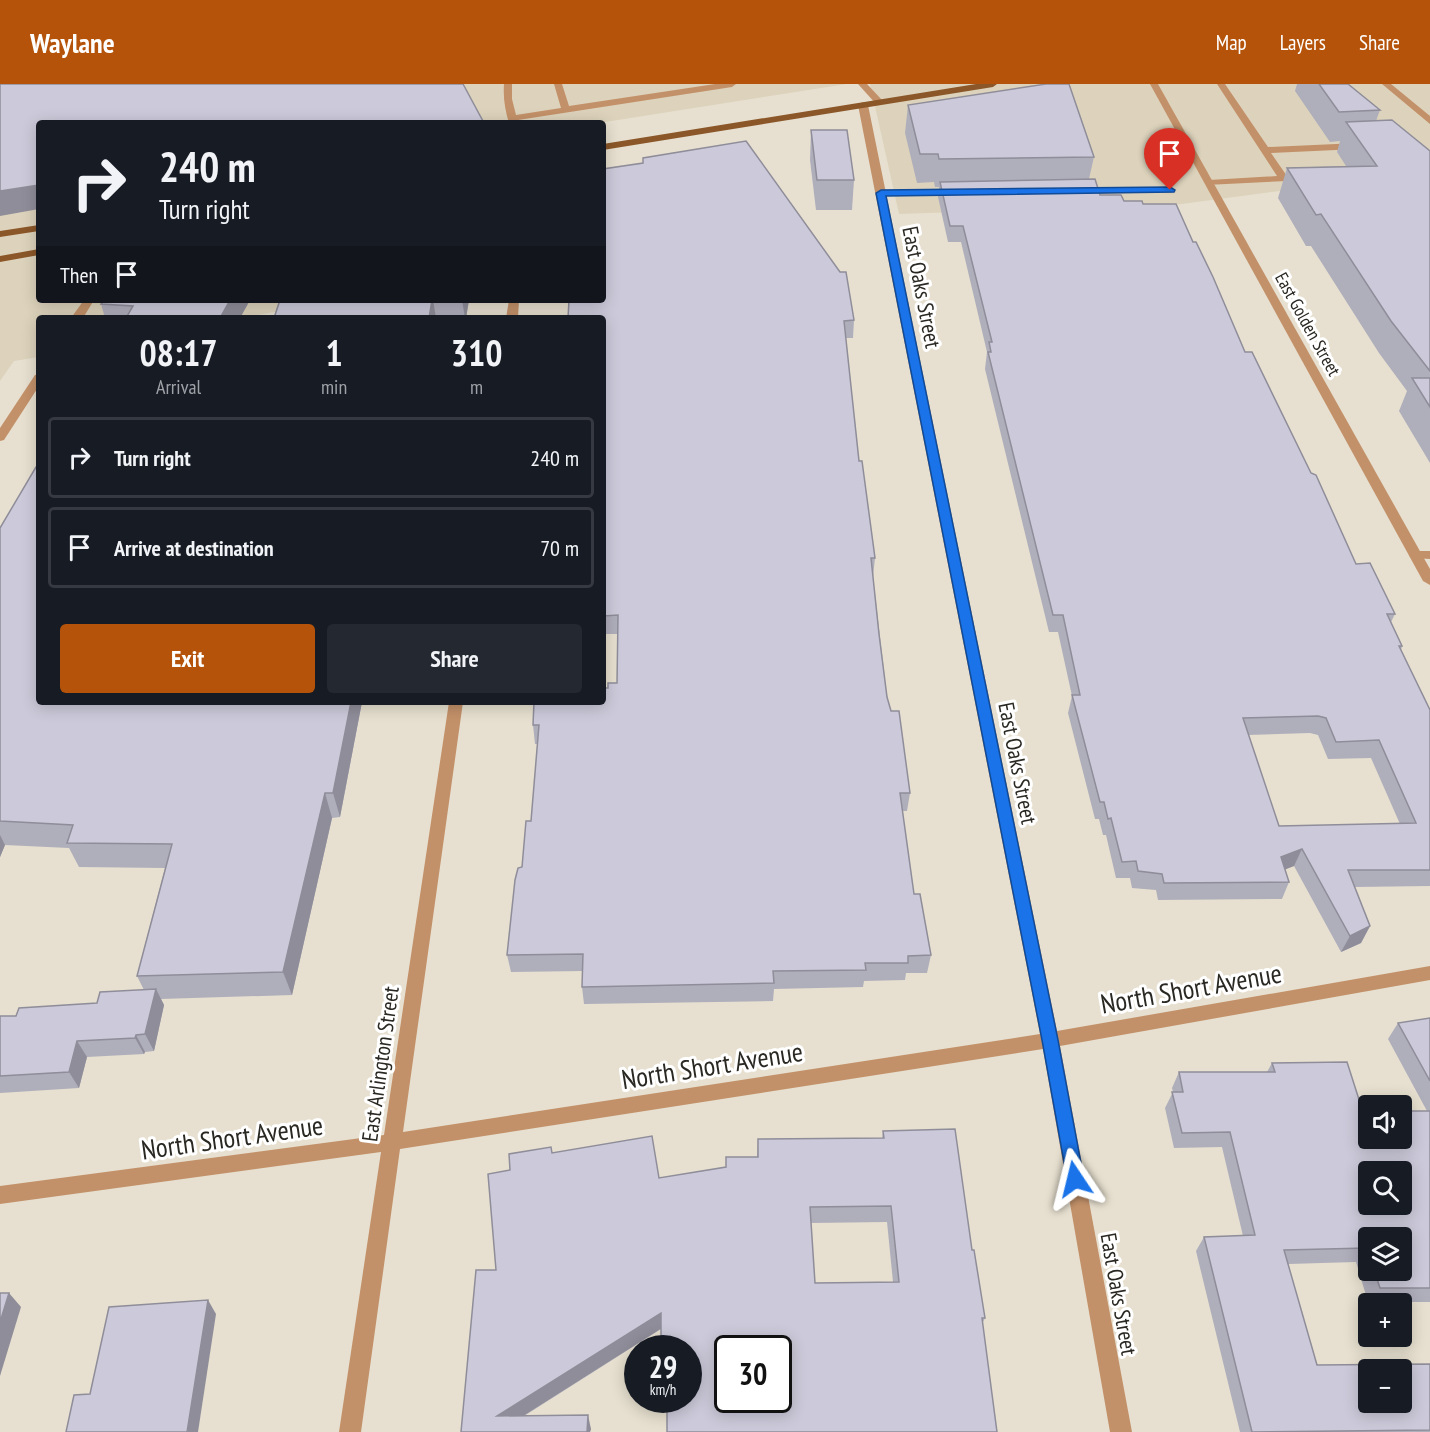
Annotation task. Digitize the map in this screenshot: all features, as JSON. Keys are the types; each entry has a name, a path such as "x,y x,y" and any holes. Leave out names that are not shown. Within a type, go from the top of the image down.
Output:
{"main road":[{"path":"606,147 993,84"},
{"path":"0,234 36,228"},
{"path":"0,259 36,253"}],"street":[{"path":"497,84 507,99 513,120"},
{"path":"507,99 508,84"},
{"path":"558,84 566,110"},
{"path":"518,120 566,110 732,84"},
{"path":"862,84 879,102"},
{"name":"East Golden Street","path":"1154,84 1430,581"},
{"path":"1209,183 1284,179 1221,84"},
{"path":"1386,84 1430,121"},
{"name":"East Oaks Street","path":"863,105 1050,1040 1121,1432"},
{"path":"1265,150 1372,145"},
{"path":"1063,191 1170,190"},
{"path":"881,193 967,192"},
{"path":"0,437 36,382"},
{"path":"1416,555 1430,555"},
{"name":"East Arlington Street","path":"350,1432 456,705"},
{"name":"North Short Avenue","path":"0,1195 392,1143 1050,1040 1430,973"}],"shaded area":[{"path":"0,84 847,84 606,122 606,120 36,120 36,303 302,303 301,307 258,315 36,315 36,357 14,361 0,381"},
{"path":"870,84 1430,84 1430,171 1174,205 899,214"}],"building":[{"path":"0,84 463,84 482,120 36,120 36,185 0,191"},
{"path":"1046,84 1069,84 1094,157 939,159 938,154 920,154 908,105"},
{"path":"1319,84 1348,84 1380,110 1339,112"},
{"path":"1392,120 1430,151 1430,371 1391,321 1321,214 1316,215 1287,168 1377,166 1346,122"},
{"path":"811,130 847,130 854,180 817,180"},
{"path":"746,141 840,272 846,272 854,320 844,321 859,461 862,461 875,558 871,558 879,634 887,697 891,711 899,711 910,793 900,793 914,894 920,894 931,955 908,956 908,963 865,963 866,970 773,971 774,983 582,987 583,954 507,955 515,880 518,868 522,867 526,821 531,821 539,725 533,725 534,705 606,705 608,683 617,683 618,615 606,616 606,315 568,315 569,303 606,303 606,169 643,163 643,158"},
{"path":"1095,179 1100,195 1121,195 1124,201 1142,201 1143,204 1176,204 1193,242 1196,242 1213,277 1245,352 1252,352 1311,473 1316,475 1356,564 1370,563 1395,614 1387,614 1402,646 1399,646 1430,710 1430,870 1348,870 1370,926 1350,936 1302,849 1281,857 1289,882 1164,883 1162,874 1138,871 1136,861 1122,862 1111,818 1108,819 1104,802 1100,802 1072,695 1080,695 1063,615 1053,615 988,352 991,352 989,342 992,342 963,226 950,226 940,182","holes":["1318,716 1326,718 1336,742 1379,740 1416,823 1279,826 1243,718"]},
{"path":"228,303 222,315 128,315 133,306 101,304"},
{"path":"279,303 432,303 430,315 275,315"},
{"path":"1412,378 1430,378 1430,407"},
{"path":"36,467 36,705 350,705 333,793 325,793 283,972 137,976 172,844 67,843 73,825 0,821 0,528"},
{"path":"156,989 145,1034 136,1035 135,1038 77,1041 69,1072 0,1076 0,1016 16,1016 19,1008 97,1003 100,992"},
{"path":"1430,1018 1430,1081 1398,1023"},
{"path":"1347,1062 1358,1096 1358,1149 1412,1149 1412,1111 1430,1111 1430,1288 1380,1288 1378,1281 1412,1281 1412,1227 1358,1227 1358,1248 1284,1250 1317,1365 1358,1365 1358,1413 1412,1413 1412,1364 1430,1364 1430,1430 1252,1432 1204,1237 1255,1235 1230,1132 1182,1133 1172,1092 1183,1092 1179,1072 1275,1072 1272,1063"},
{"path":"955,1129 972,1250 974,1250 985,1318 982,1318 997,1432 667,1432 667,1413 702,1413 702,1335 661,1335 661,1313 497,1416 588,1415 587,1432 461,1432 476,1270 496,1270 488,1174 510,1170 509,1154 551,1147 552,1153 652,1136 659,1178 726,1167 726,1157 758,1157 758,1139 884,1138 883,1131","holes":["891,1206 899,1282 815,1283 810,1207"]},
{"path":"0,1293 9,1293 0,1322"},
{"path":"208,1300 187,1432 66,1432 74,1395 90,1394 109,1307"}],"route":[{"path":"1075,1179 1050,1040 881,193 1170,190"}]}
